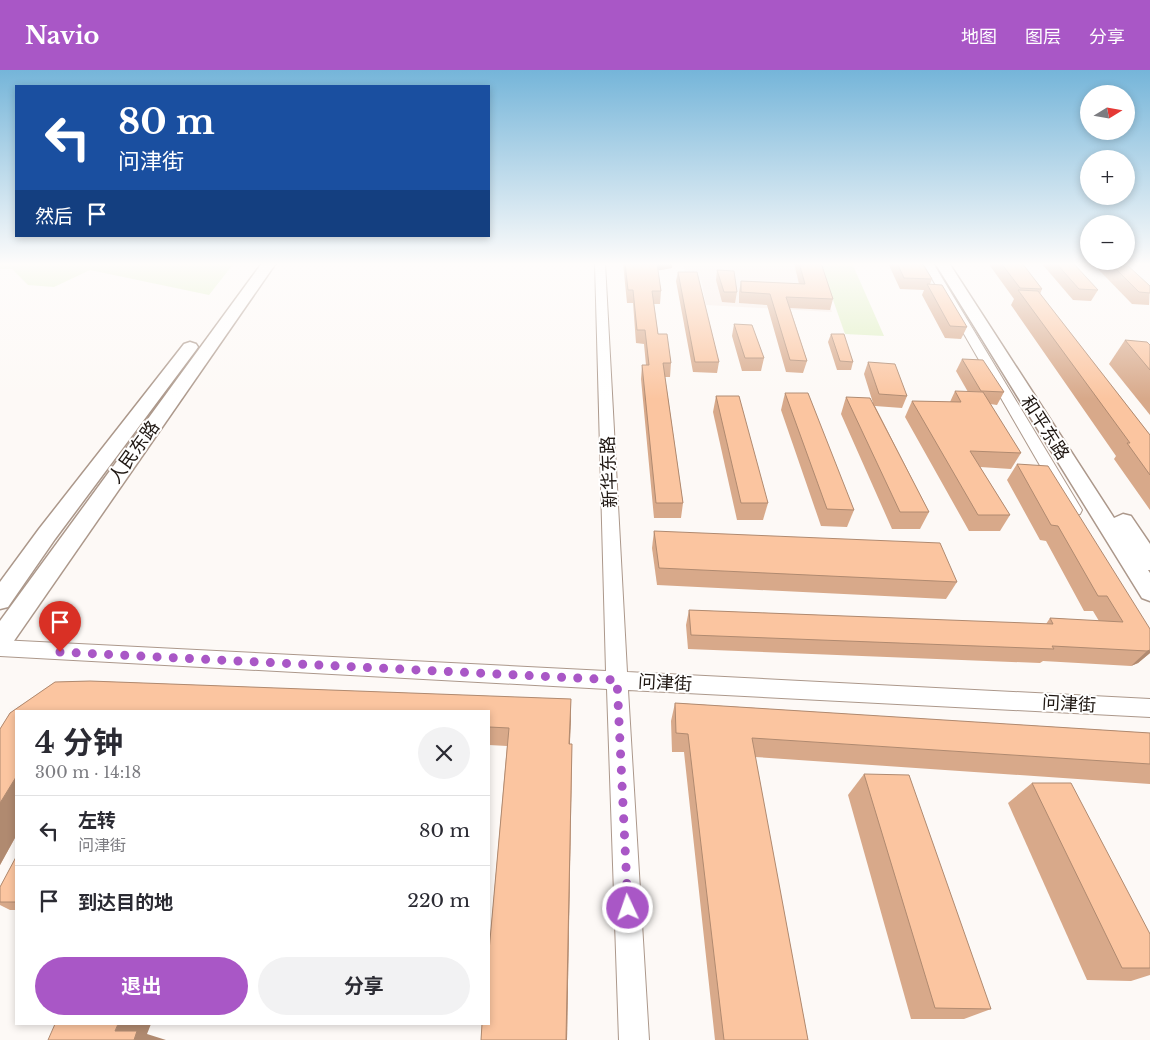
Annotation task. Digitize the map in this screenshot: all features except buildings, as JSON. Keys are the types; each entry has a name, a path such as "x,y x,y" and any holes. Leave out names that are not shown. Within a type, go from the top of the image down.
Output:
{"main road":[{"name":"人民东路","path":"0,600 220,308"},
{"name":"人民东路","path":"0,641 237,308"},
{"name":"和平东路","path":"971,308 1150,592"},
{"name":"和平东路","path":"983,308 1150,562"}],"street":[{"name":"新华东路","path":"602,308 634,1040"},
{"path":"955,308 1084,526"},
{"name":"问津街","path":"0,648 1150,708"}],"shaded area":[{"path":"765,308 831,308 832,312"}],"green space":[{"path":"836,308 872,308 884,336 845,334"}],"route":[{"path":"60,652 617,680 628,908"}]}
